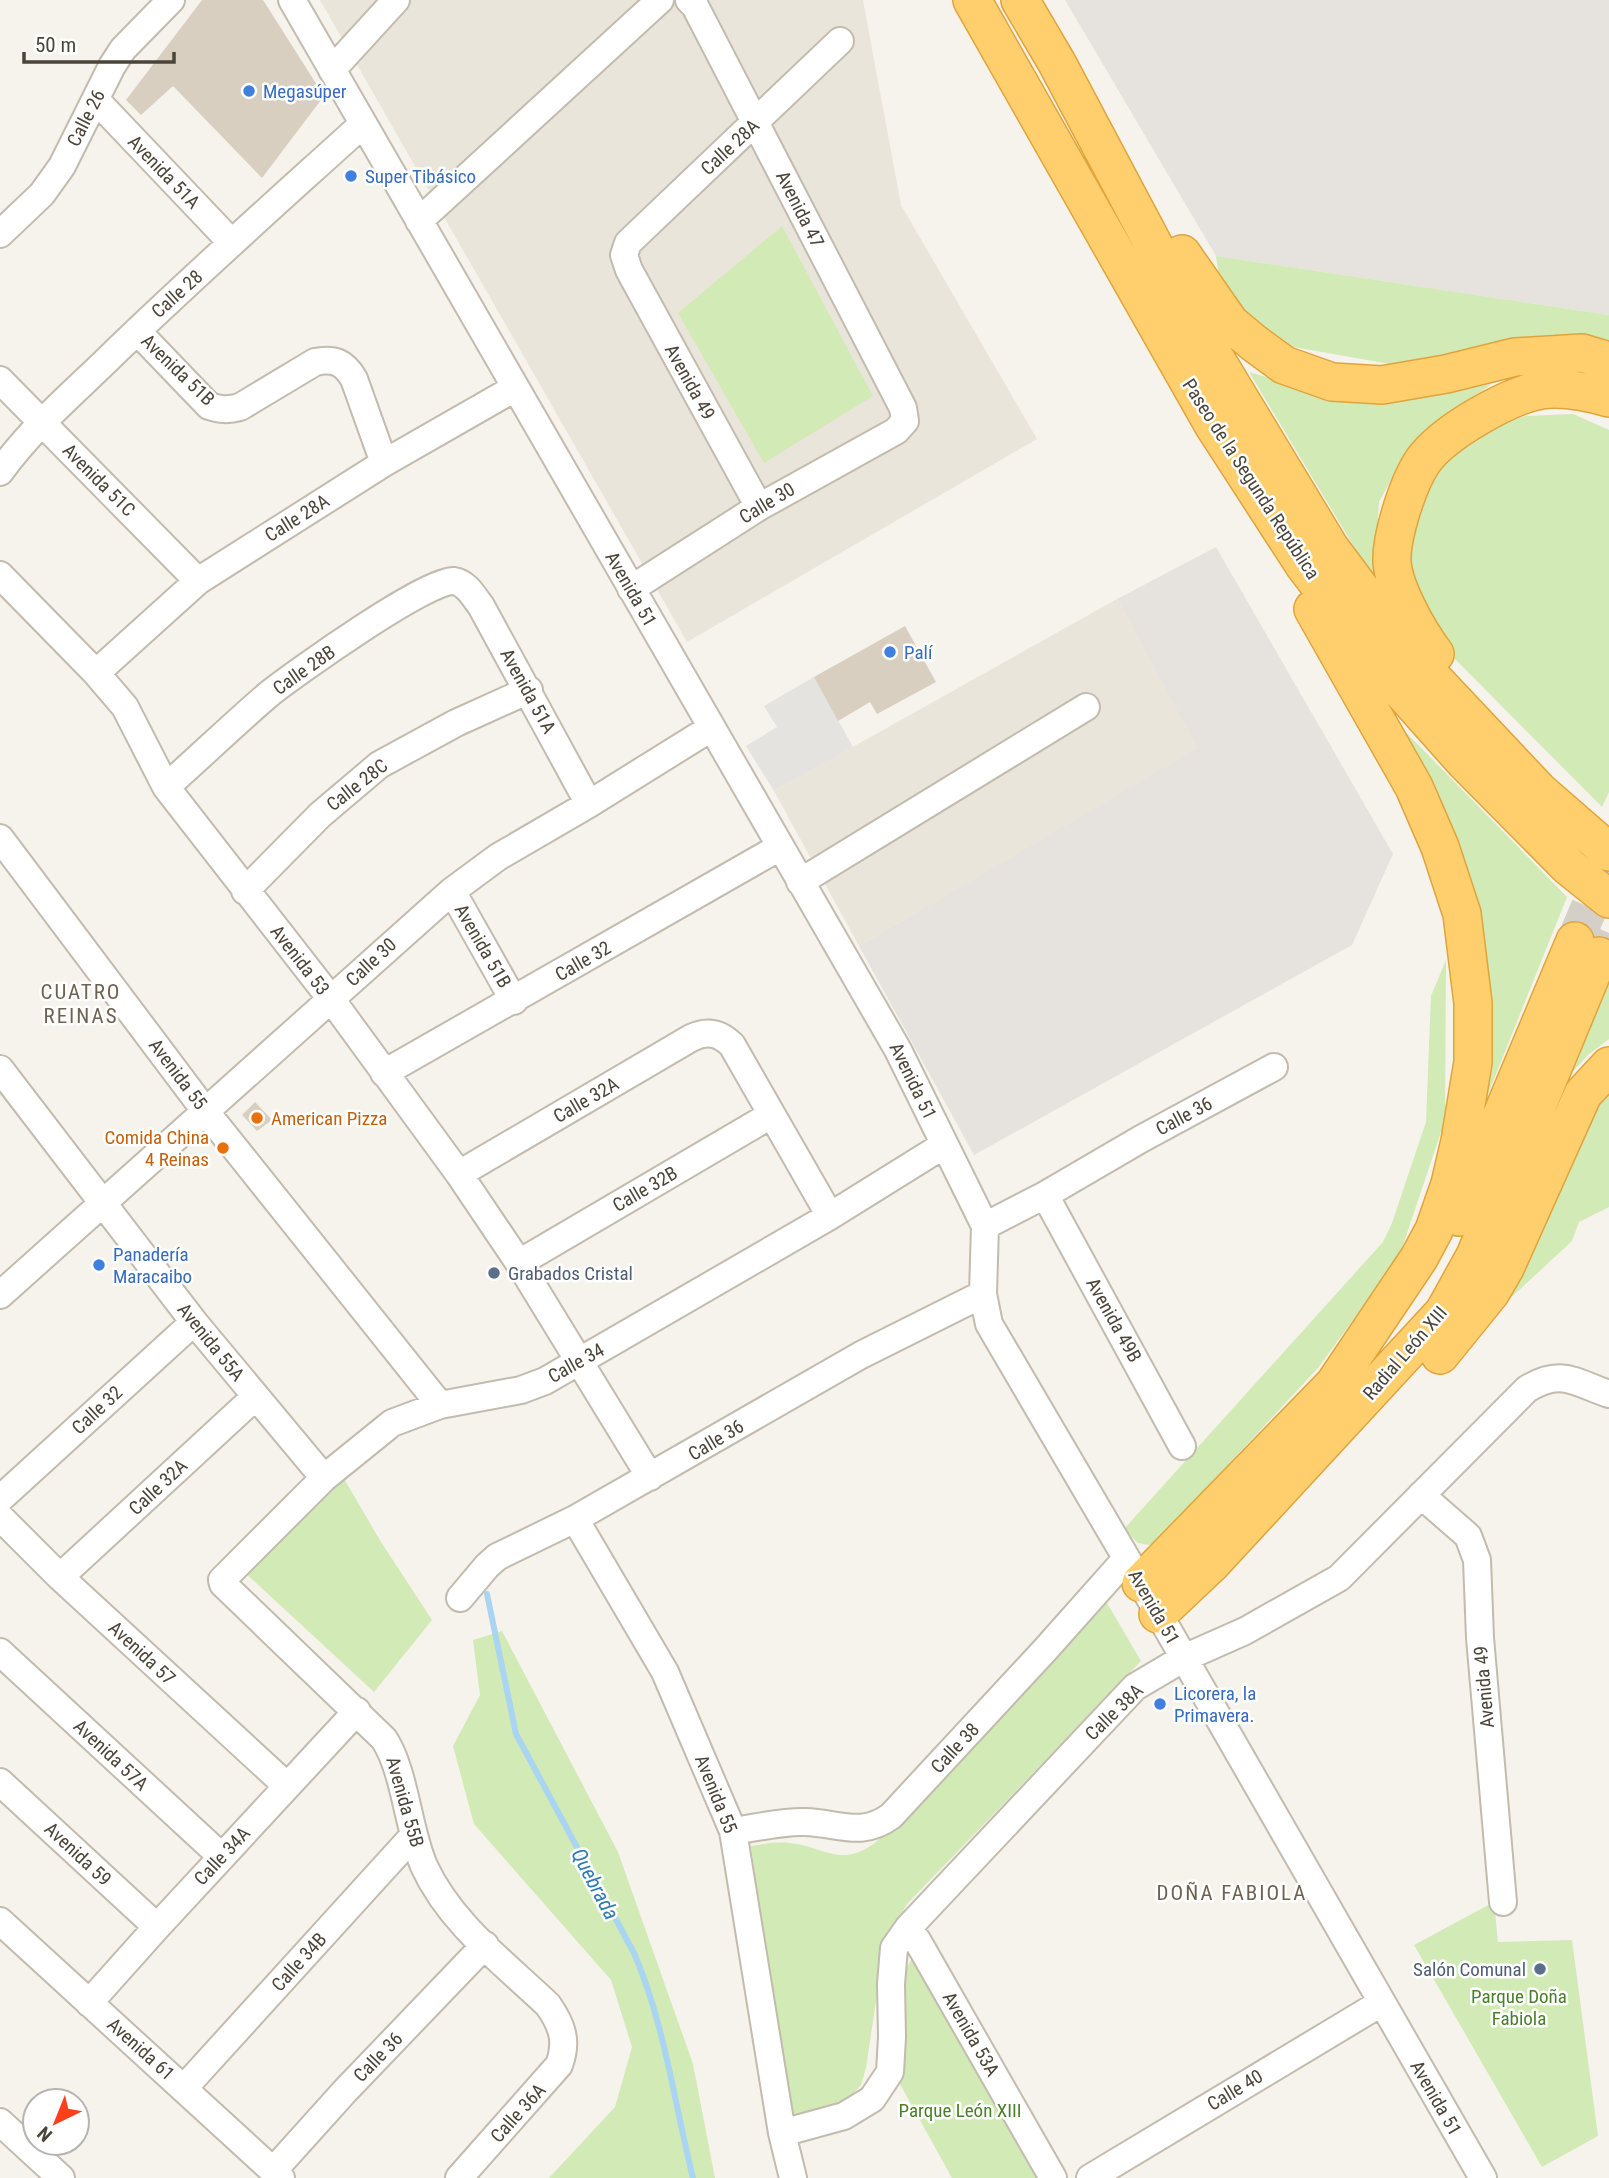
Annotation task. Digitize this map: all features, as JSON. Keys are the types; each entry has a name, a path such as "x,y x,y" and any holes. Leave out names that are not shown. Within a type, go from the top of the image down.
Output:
{"highway":[{"name":"Paseo de la Segunda República","path":"972,0 1214,426 1304,565 1390,678 1465,762 1569,867 1609,899"},
{"name":"Paseo de la Segunda República","path":"1020,0 1057,63 1203,338 1330,548 1406,650 1539,791 1609,852"},
{"path":"1057,63 1196,276 1230,323 1284,365 1332,382 1382,385 1446,374 1515,357 1582,353 1609,361"},
{"path":"1539,791 1422,638 1403,598 1392,564 1396,529 1408,493 1423,461 1451,435 1492,408 1540,390 1588,391 1609,398"},
{"path":"1214,426 1306,597 1414,788 1440,847 1462,914 1473,1003 1471,1075 1452,1173 1438,1218 1419,1258 1333,1387"},
{"name":"Radial León XIII","path":"1133,1571 1333,1387 1413,1297 1449,1237 1587,949 1480,1244 1444,1312 1212,1563 1158,1614"},
{"path":"1212,1563 1357,1436 1438,1358 1491,1292 1524,1230 1583,1094 1609,1066"}],"street":[{"name":"Calle 26","path":"0,234 42,194 62,166 111,66 123,49 172,0"},
{"name":"Avenida 51","path":"292,0 898,1049 985,1226 983,1294 989,1324 1483,2178"},
{"path":"332,70 396,0"},
{"path":"419,221 660,0"},
{"name":"Avenida 47","path":"689,0 695,6 903,408 905,421"},
{"name":"Calle 28A","path":"624,255 628,243 840,41"},
{"name":"Avenida 51A","path":"96,100 232,243"},
{"name":"Calle 28","path":"0,472 42,423 137,331 363,124"},
{"name":"Avenida 49","path":"624,255 629,270 759,507"},
{"name":"Avenida 51B","path":"137,331 209,406 219,410 228,411 240,407 315,362 327,359 338,361 348,369 354,379 384,463"},
{"name":"Avenida 51C","path":"0,380 198,581"},
{"name":"Calle 28A","path":"96,673 198,581 384,463 515,388"},
{"name":"Calle 30","path":"631,589 759,507 896,431 905,421"},
{"name":"Avenida 53","path":"0,575 96,673 125,707 166,787 331,999 519,1263 649,1477"},
{"name":"Calle 28B","path":"166,787 271,692 317,660 403,602 446,582 460,583"},
{"name":"Avenida 51A","path":"460,583 481,606 589,804"},
{"name":"Calle 28C","path":"245,891 320,815 379,765 456,723 529,691"},
{"path":"800,882 1086,707"},
{"name":"Calle 30","path":"0,1295 452,891 498,857 711,728"},
{"name":"Avenida 55","path":"0,838 206,1112 440,1405"},
{"name":"Calle 32","path":"384,1073 780,848"},
{"name":"Avenida 51B","path":"452,891 514,1001"},
{"name":"Calle 32A","path":"458,1174 699,1034 715,1034 732,1045 771,1115"},
{"name":"Calle 36","path":"985,1226 1274,1067"},
{"name":"Avenida 55A","path":"0,1069 194,1322 324,1478"},
{"path":"771,1115 830,1216"},
{"name":"Calle 32B","path":"519,1263 771,1115"},
{"name":"Calle 34","path":"222,1581 324,1478 386,1427 440,1405 521,1390 545,1381 830,1216 944,1145"},
{"name":"Avenida 49B","path":"1045,1195 1182,1446"},
{"name":"Calle 36","path":"460,1598 486,1566 497,1557 575,1519 861,1355 983,1294"},
{"name":"Calle 32","path":"0,1499 194,1322"},
{"name":"Calle 38A","path":"782,2133 844,2116 872,2099 890,2072 894,1948 908,1928 1135,1687 1184,1658 1245,1631 1339,1578 1527,1389 1544,1378 1558,1376 1609,1394"},
{"name":"Calle 32A","path":"60,1577 255,1397"},
{"name":"Avenida 49","path":"1422,1495 1468,1536 1477,1559 1480,1638 1503,1902"},
{"name":"Avenida 57","path":"0,1517 60,1577 287,1786"},
{"name":"Avenida 55","path":"575,1519 665,1672 733,1830 782,2133 793,2178"},
{"name":"Calle 38","path":"733,1830 803,1822 864,1829 878,1825 891,1816 969,1733 1133,1571"},
{"name":"Avenida 55B","path":"222,1581 381,1735 392,1754 424,1866 445,1902 485,1945 548,2005 559,2022 565,2041"},
{"name":"Avenida 57A","path":"0,1652 222,1857"},
{"name":"Calle 34A","path":"89,2003 357,1711"},
{"name":"Avenida 59","path":"0,1782 157,1927"},
{"name":"Calle 34B","path":"184,2088 414,1835"},
{"name":"Avenida 61","path":"0,1921 277,2174"},
{"name":"Avenida 53A","path":"908,1928 1053,2178"},
{"name":"Calle 36","path":"277,2174 345,2091 485,1945"},
{"name":"Calle 40","path":"1090,2178 1381,2003"},
{"name":"Calle 36A","path":"458,2178 551,2076 559,2065 565,2041"},
{"path":"0,2122 61,2178"}],"shaded area":[{"path":"320,0 863,0 901,205 1037,439 687,642"},
{"path":"1065,0 1609,0 1609,315 1216,256"},
{"path":"1216,547 1393,854 1352,945 974,1155 859,946 1198,748 1117,599"},
{"path":"1117,599 1199,748 859,946 774,791"},
{"path":"814,677 853,747 774,791 746,746 777,727 764,706"}],"green space":[{"path":"782,226 873,396 764,463 678,313"},
{"path":"1216,256 1609,315 1609,349 1395,365 1294,347 1222,297"},
{"path":"1249,372 1345,400 1390,403 1492,384 1436,422 1402,460 1379,502 1374,580"},
{"path":"1573,414 1609,430 1609,792 1602,807 1454,658 1423,613 1409,570 1413,524 1427,487 1444,461 1487,427 1526,416"},
{"path":"1386,712 1567,897 1470,1139 1487,997"},
{"path":"1446,960 1445,1120 1399,1257 1318,1368 1162,1536 1149,1545 1138,1543 1124,1529 1383,1242 1426,1122 1431,996"},
{"path":"1609,979 1609,1039 1588,1055 1552,1095"},
{"path":"1609,1084 1609,1207 1579,1222 1572,1241 1502,1306 1571,1148"},
{"path":"343,1477 432,1620 374,1692 242,1570"},
{"path":"1107,1603 1141,1661 907,1904 888,1937 861,2085 849,2098 832,2106 788,2117 751,1846 785,1842 842,1855 863,1850 875,1843"},
{"path":"502,1631 618,1852 693,2064 715,2178 549,2178 615,2107 632,2047 611,1980 474,1824 453,1746 480,1695 473,1640"},
{"name":"Parque Doña Fabiola","path":"1494,1902 1498,1942 1572,1940 1598,2136 1542,2167 1414,1945"},
{"name":"Parque León XIII","path":"915,1952 1044,2178 952,2178 900,2084 901,1979"}],"building":[{"name":"Megasúper","path":"202,0 263,0 324,96 262,178 173,86 141,115 126,100"},
{"name":"Palí","path":"905,626 936,682 877,714 870,702 838,721 814,677"},
{"name":"American Pizza","path":"255,1102 272,1120 257,1131 242,1115"}],"waterway":[{"name":"Quebrada","path":"487,1594 516,1734 634,1953 645,1980 661,2036 693,2178"}],"tunnel":[{"path":"1575,941 1609,861"},
{"path":"1599,956 1609,933"}],"place":[{"name":"Megasúper","path":"249,91"},
{"name":"Super Tibásico","path":"351,176"},
{"name":"Palí","path":"890,652"},
{"name":"American Pizza","path":"257,1118"},
{"name":"Comida China 4 Reinas","path":"223,1148"},
{"name":"Panadería Maracaibo","path":"99,1265"},
{"name":"Grabados Cristal","path":"494,1273"},
{"name":"Licorera, la Primavera.","path":"1160,1704"},
{"name":"Salón Comunal","path":"1540,1969"}],"district":[{"name":"CUATRO REINAS","path":"81,1004"},
{"name":"DOÑA FABIOLA","path":"1232,1893"}]}
